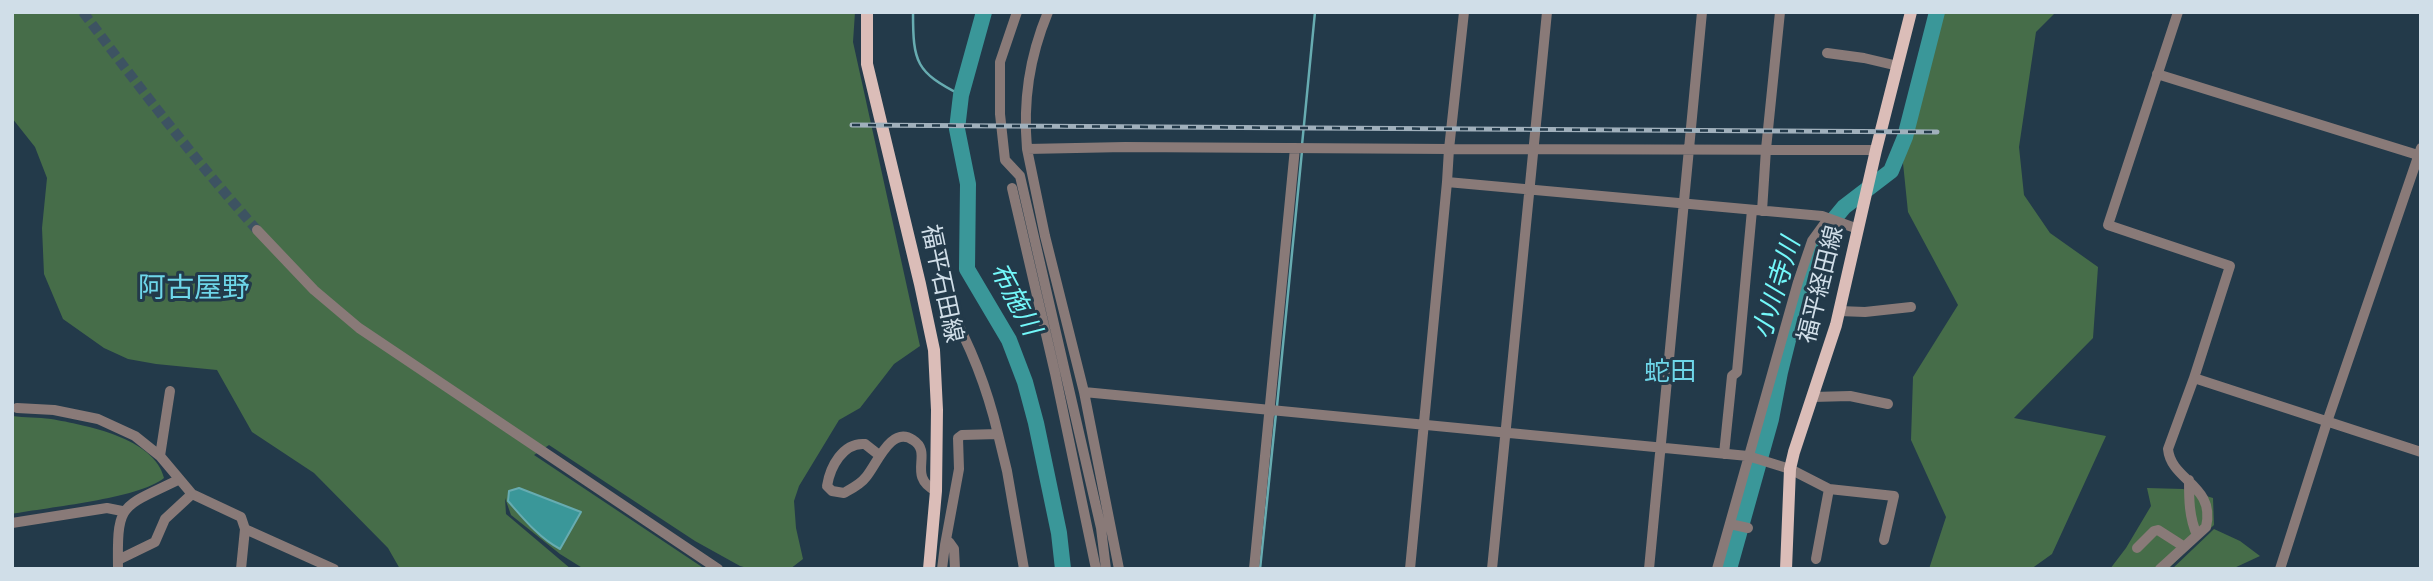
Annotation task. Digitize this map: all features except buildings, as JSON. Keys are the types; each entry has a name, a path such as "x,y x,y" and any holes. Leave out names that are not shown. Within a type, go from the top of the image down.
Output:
{"main road":[{"name":"福平石田線","path":"867,12 867,64 934,350 937,410 936,491 929,569"},
{"name":"福平経田線","path":"1786,569 1790,469 1827,358 1911,12"}],"street":[{"path":"1017,12 1000,62 1000,114 1005,160 1020,176 1101,528 1106,569"},
{"path":"1048,12 1035,51 1027,89 1024,113 1027,149 1045,236 1084,392 1119,569"},
{"path":"1410,569 1464,12"},
{"path":"1492,569 1547,12"},
{"path":"1649,569 1702,12"},
{"path":"1724,454 1732,376 1737,372 1766,149 1780,12"},
{"path":"2160,569 2206,527 2207,505 2169,459 2168,449 2230,266 2108,225 2178,12"},
{"path":"1827,53 1898,66"},
{"path":"2157,74 2420,153 2327,422 2280,569"},
{"path":"1027,149 1125,147 1876,150"},
{"path":"1254,569 1295,148"},
{"path":"1447,182 1757,210 1859,224"},
{"path":"1012,188 1055,373 1096,569"},
{"path":"1717,569 1802,270 1812,241 1828,219"},
{"path":"257,230 314,290 359,328 718,569"},
{"path":"947,304 976,359 990,401 1007,471 1024,569"},
{"path":"1839,312 1911,307"},
{"path":"2194,378 2421,452"},
{"path":"160,456 170,391"},
{"path":"1084,392 1748,456 1790,469 1829,489 1894,496 1884,540"},
{"path":"1813,397 1850,396 1888,404"},
{"path":"17,408 54,410 98,419 135,436 160,456 192,494 241,517 245,529 241,569"},
{"path":"942,569 959,469 958,438 962,435 998,434"},
{"path":"879,455 865,444 852,445 836,462 827,485 832,491 844,493 866,478 879,455 892,441 901,437 911,438 919,445 924,485 936,491"},
{"path":"118,564 118,523 122,511 135,500 178,480"},
{"path":"2189,480 2189,505 2197,535"},
{"path":"1816,559 1829,489"},
{"path":"118,564 155,542 164,519 192,494"},
{"path":"12,523 107,508 122,511"},
{"path":"1730,524 1748,528"},
{"path":"245,529 334,569"},
{"path":"2137,548 2158,530 2183,546"},
{"path":"945,545 949,542 954,549 955,569"}],"shaded area":[{"path":"12,12 855,12 853,42 920,346 894,364 860,408 839,420 799,486 794,501 796,528 803,559 790,569 751,569 740,566 695,541 549,445 534,455 705,569 584,569 560,554 511,515 505,498 506,514 571,569 400,569 388,548 314,473 252,432 217,370 128,359 104,348 63,319 44,274 42,228 47,178 35,147 12,118"},
{"path":"1930,12 2056,12 2036,32 2019,147 2024,195 2050,233 2098,267 2093,338 2014,418 2106,436 2052,554 2031,569 1929,569 1946,517 1911,440 1913,377 1958,305 1908,212 1903,163"},
{"path":"12,416 46,418 117,436 147,453 158,464 164,478 134,492 114,497 12,514"},
{"path":"519,488 581,512 560,549 538,533 508,501 509,491"},
{"path":"2147,488 2183,489 2213,498 2214,525 2168,569 2110,569 2151,506"},
{"path":"2214,529 2240,541 2260,556 2232,569 2172,569"}],"waterway":[{"path":"913,12 914,43 920,64 935,80 961,95"},
{"name":"布施川","path":"984,12 961,95 957,129 968,184 967,269 1009,340 1025,382 1059,533 1063,569"},
{"path":"1302,145 1315,12"},
{"name":"小川寺川","path":"1729,569 1771,419 1805,272 1820,236 1844,207 1891,171 1905,137 1937,12"},
{"path":"1277,406 1302,151"},
{"path":"1260,569 1276,413"}],"tunnel":[{"path":"83,12 168,123 257,230"}],"railway":[{"path":"852,125 1937,132"}],"district":[{"name":"阿古屋野","path":"194,291"},
{"name":"蛇田","path":"1670,374"}]}
